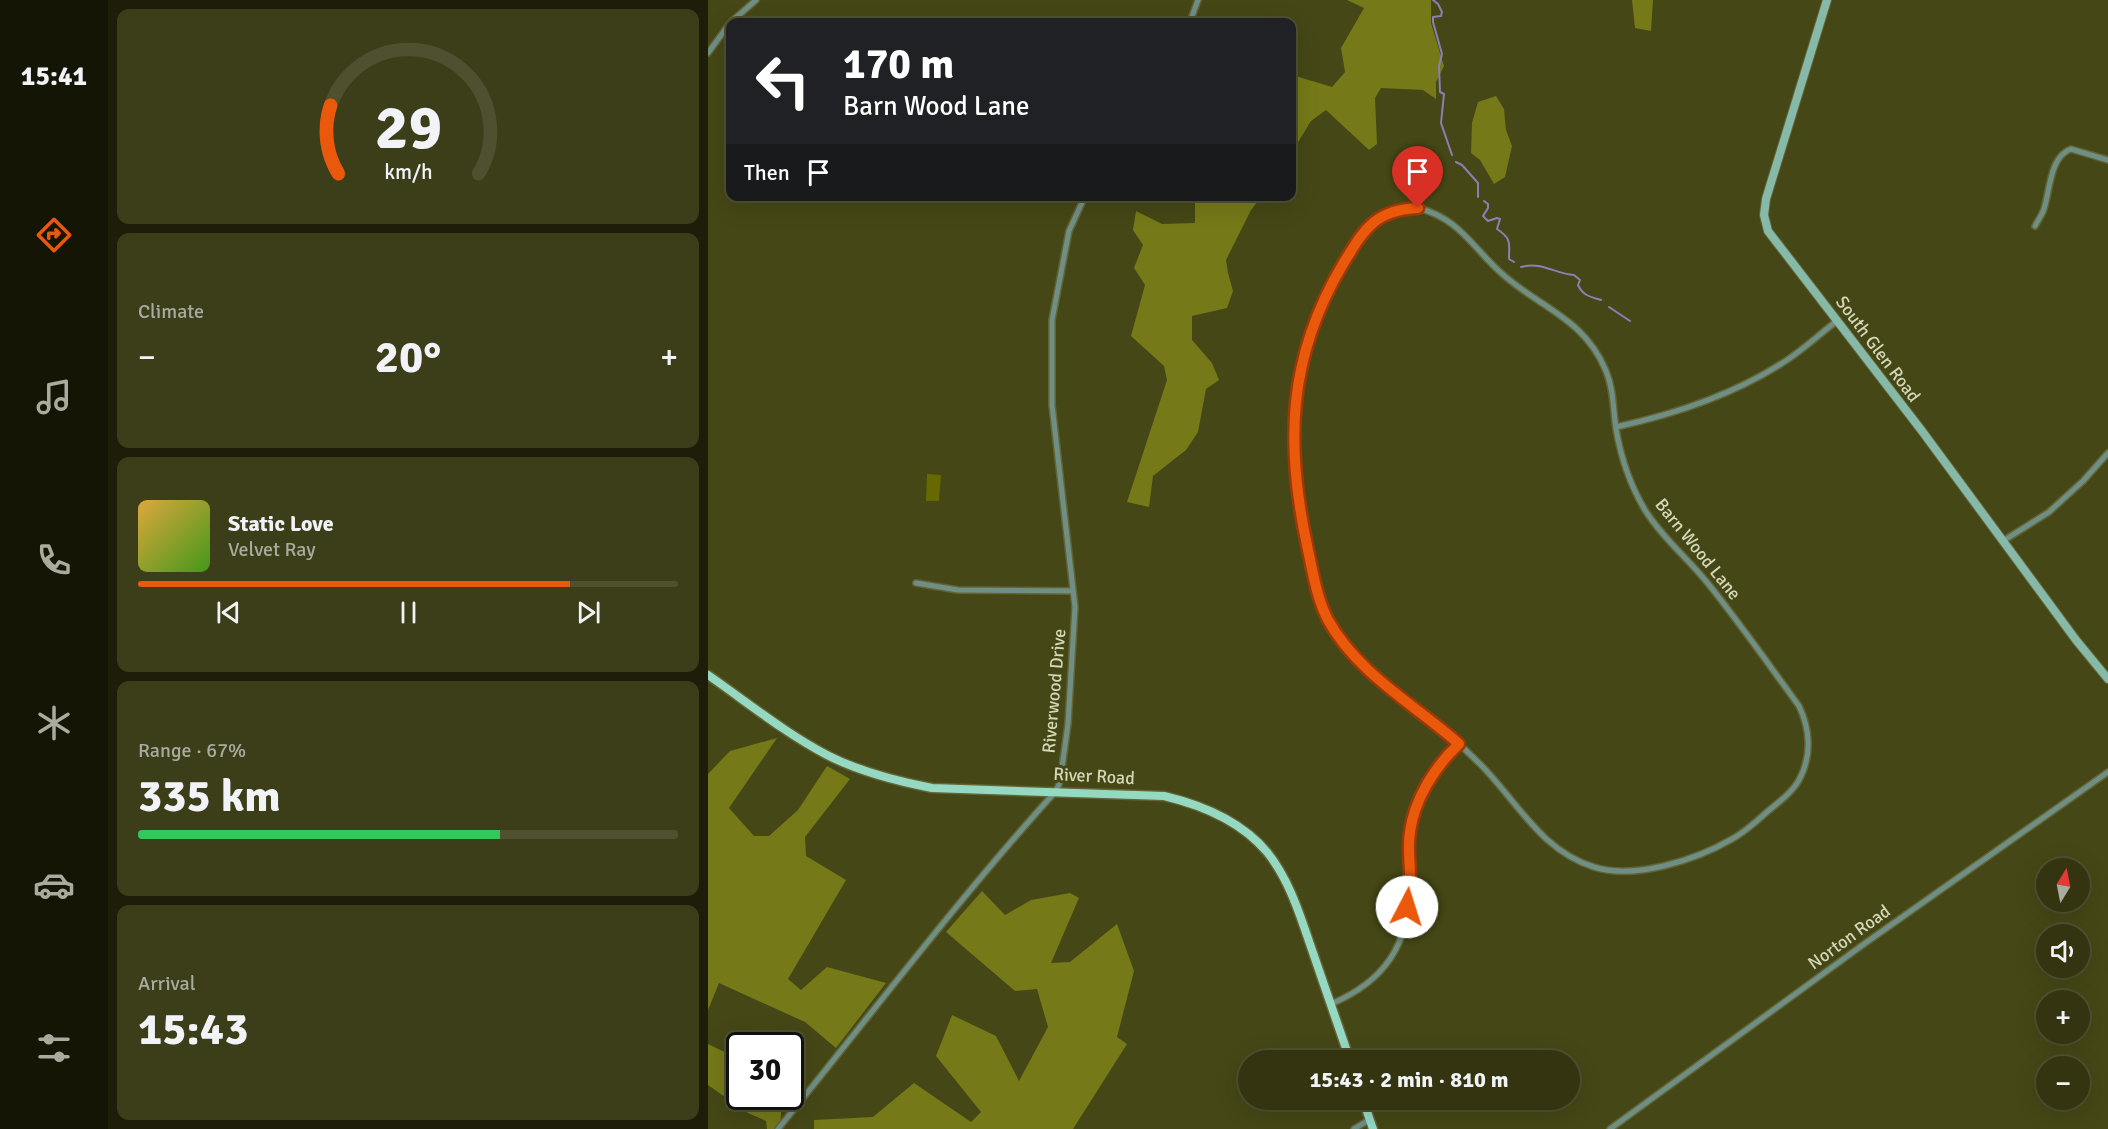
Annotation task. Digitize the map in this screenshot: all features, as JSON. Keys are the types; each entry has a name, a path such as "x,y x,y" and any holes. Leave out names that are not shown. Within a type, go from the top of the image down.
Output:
{"main road":[{"name":"South Glen Road","path":"1827,0 1766,199 1764,215 1766,225 1774,240 1838,320 2076,640 2108,679"},
{"name":"River Road","path":"708,675 790,733 828,756 897,781 932,788 1164,796 1188,801 1235,824 1266,850 1279,870 1296,906 1347,1050"},
{"path":"1366,1110 1373,1129"}],"street":[{"path":"736,18 756,0"},
{"path":"1191,18 1198,0"},
{"path":"708,53 726,30"},
{"path":"2035,226 2043,210 2054,169 2064,153 2071,149 2108,160"},
{"name":"Riverwood Drive","path":"778,1129 978,879 1056,791 1061,777 1069,714 1075,607 1052,405 1052,320 1069,231 1083,201"},
{"name":"Barn Wood Lane","path":"1418,208 1432,211 1455,225 1499,272 1570,322 1588,338 1607,373 1621,455 1645,510 1662,534 1708,584 1799,706 1806,720 1809,747 1807,760 1799,780 1784,798 1732,839 1688,859 1623,872 1595,868 1568,857 1548,842 1481,764 1459,744 1439,726 1391,691 1351,653 1327,619 1315,583 1294,476 1295,407 1299,378 1311,333 1328,291 1359,238 1374,221 1392,211 1406,209 1418,208"},
{"path":"1616,427 1648,420 1703,402 1743,385 1787,360 1838,320"},
{"path":"2003,541 2049,512 2083,481 2108,453"},
{"path":"916,583 958,590 1073,591"},
{"path":"1331,1004 1368,985 1390,961 1399,942 1407,912 1411,886 1410,832 1417,806 1444,757 1459,744"},
{"name":"Norton Road","path":"1610,1129 1864,944 2108,772"},
{"path":"1354,1129 1370,1120"}],"shaded area":[{"path":"1347,0 1431,0 1431,23 1444,66 1436,82 1436,99 1423,90 1381,88 1375,98 1377,144 1369,150 1326,110 1311,121 1296,145 1296,76 1332,87 1345,72 1341,48 1364,8"},
{"path":"1632,0 1653,0 1651,31 1635,28"},
{"path":"1496,96 1504,109 1506,130 1512,146 1505,177 1494,184 1480,160 1471,153 1472,123 1478,102"},
{"path":"1195,201 1258,201 1251,210 1226,260 1233,291 1227,308 1192,316 1192,340 1212,363 1219,380 1206,389 1198,432 1186,450 1153,476 1149,507 1127,502 1167,380 1164,366 1131,336 1145,285 1134,268 1143,245 1133,230 1136,211 1162,224 1195,223"},
{"path":"927,474 941,475 939,501 926,501"},
{"path":"777,738 729,808 754,836 769,836 798,810 827,766 850,779 805,837 806,856 846,880 788,979 801,990 827,967 886,983 836,1048 805,1022 719,983 708,1010 708,774 730,751"},
{"path":"982,891 1005,915 1031,900 1070,893 1079,898 1051,963 1070,962 1117,924 1134,971 1117,1037 1127,1044 1073,1129 814,1129 814,1120 873,1117 914,1083 971,1122 981,1112 936,1056 952,1015 996,1036 1019,1081 1048,1027 1037,989 1015,991 946,932"},
{"path":"708,1044 726,1053 726,1098 708,1085"},
{"path":"744,1110 781,1110 780,1129 767,1129 766,1121"}],"waterway":[{"path":"1433,0 1442,12 1441,16 1433,17 1433,22 1442,54 1439,66 1440,92 1444,94 1441,123 1452,155"},
{"path":"1456,162 1462,165 1478,183 1478,197"},
{"path":"1484,201 1488,204 1488,208 1483,216 1488,221 1500,219 1497,229 1507,239 1509,259 1514,262"},
{"path":"1521,267 1542,267 1574,275 1580,280 1578,285 1582,292 1601,300"},
{"path":"1609,307 1630,321"}],"route":[{"path":"1407,907 1411,886 1410,832 1417,806 1444,757 1459,744 1439,726 1391,691 1351,653 1327,619 1315,583 1304,532 1294,476 1294,437 1299,378 1311,333 1328,291 1359,238 1374,221 1392,211 1418,208"}]}
